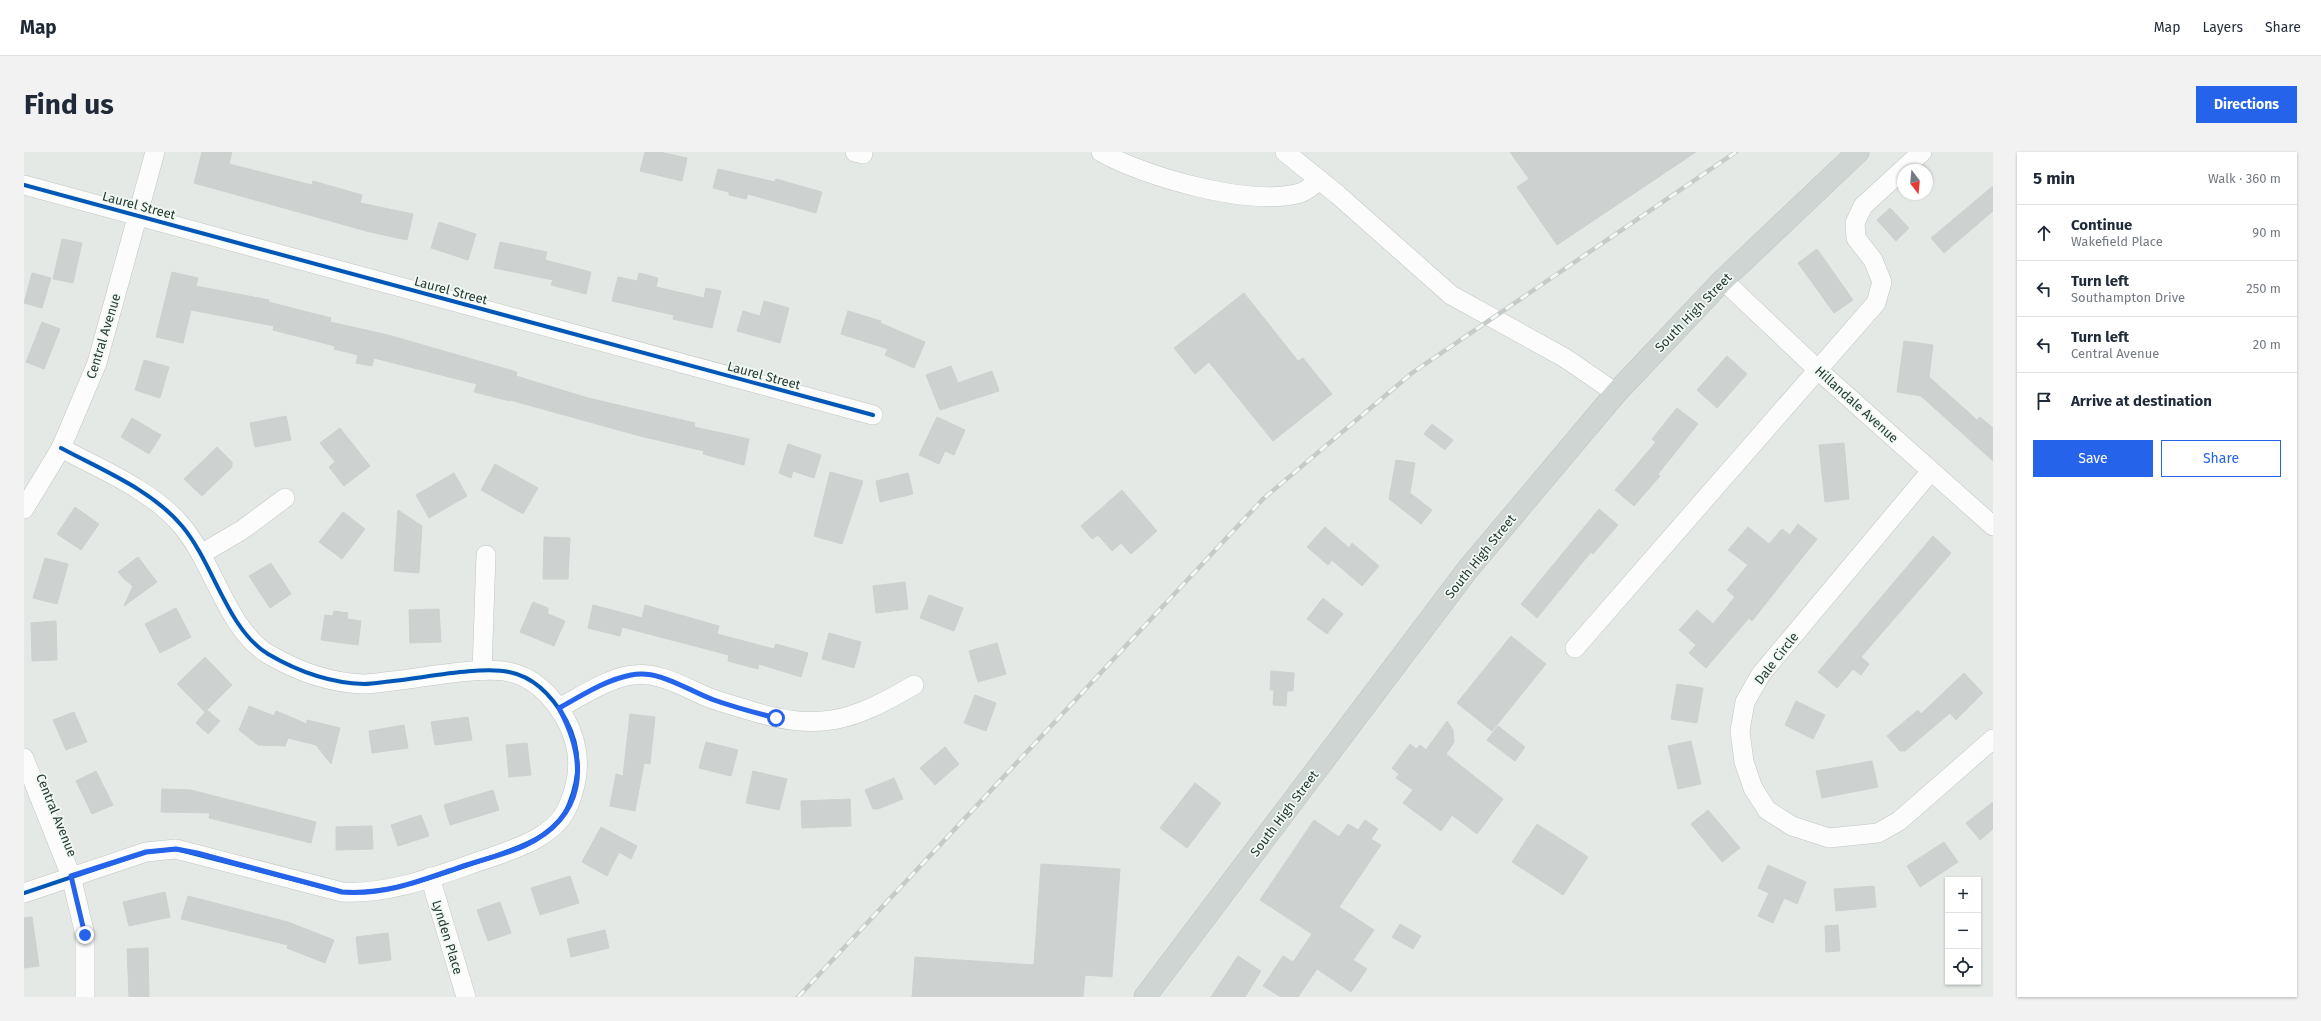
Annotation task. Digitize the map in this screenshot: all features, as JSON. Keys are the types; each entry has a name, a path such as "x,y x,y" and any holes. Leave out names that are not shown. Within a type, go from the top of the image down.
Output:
{"main road":[{"name":"South High Street","path":"1145,997 1468,569 1616,393 1723,280 1858,152"}],"street":[{"name":"Central Avenue","path":"24,509 61,448 97,363 155,152"},
{"path":"1101,152 1149,175 1208,189 1250,196 1278,198 1302,193 1320,180"},
{"path":"1285,152 1320,180 1451,295 1565,358 1616,393"},
{"path":"1575,648 1876,302 1881,292 1882,282 1875,262 1856,238 1854,230 1858,215 1863,206 1922,152"},
{"name":"Laurel Street","path":"24,184 874,415"},
{"name":"Hillandale Avenue","path":"1723,280 1818,370 1993,526"},
{"path":"24,893 146,852 176,849 342,892 364,893 388,890 524,846 553,827 567,810 578,784 579,764 570,729 559,708 546,692 528,679 509,672 482,671 364,684 301,672 266,653 244,634 201,554 182,526 148,496 61,448"},
{"name":"Dale Circle","path":"1931,471 1761,674 1745,702 1740,731 1744,762 1753,788 1767,810 1792,826 1829,838 1857,837 1878,833 1900,821 1993,739"},
{"path":"201,554 242,530 285,498"},
{"path":"482,671 486,555"},
{"path":"559,708 615,680 630,675 648,675 666,679 714,700 761,714 792,721 818,723 854,715 914,685"},
{"name":"Central Avenue","path":"24,758 71,876 85,935 85,997"},
{"name":"Lynden Place","path":"430,877 466,997"}],"building":[{"path":"202,152 232,152 229,164 312,185 313,181 362,195 360,203 413,214 407,240 370,232 194,183"},
{"path":"645,152 660,152 687,158 682,181 640,171"},
{"path":"1510,152 1696,152 1557,245 1517,187 1529,179"},
{"path":"718,169 775,182 776,179 822,192 816,213 748,194 746,199 729,195 729,192 713,188"},
{"path":"1993,186 1993,211 1944,253 1931,238"},
{"path":"1890,208 1909,228 1896,241 1877,220"},
{"path":"439,222 476,234 468,260 431,248"},
{"path":"62,239 82,243 73,283 53,279"},
{"path":"500,242 547,252 545,260 591,272 586,294 551,285 553,280 494,268"},
{"path":"1817,249 1853,300 1834,313 1798,263"},
{"path":"172,272 198,278 196,286 269,300 268,302 331,318 330,322 388,335 517,372 516,376 588,398 695,423 694,427 749,439 744,465 703,454 704,451 640,436 510,400 474,392 477,384 374,358 372,366 356,363 358,355 334,349 335,346 273,330 274,326 191,310 183,343 156,337"},
{"path":"32,273 51,278 42,308 24,303"},
{"path":"639,273 658,278 656,287 704,298 706,288 721,291 712,328 673,319 674,315 612,301 618,277 637,281"},
{"path":"1244,293 1298,361 1303,358 1332,394 1273,441 1209,362 1195,374 1174,348"},
{"path":"764,301 789,308 780,343 737,331 743,311 760,316"},
{"path":"848,311 881,321 880,323 925,342 914,368 885,355 888,349 841,334"},
{"path":"42,322 60,329 44,369 26,362"},
{"path":"1904,341 1933,345 1929,377 1977,420 1980,417 1993,428 1993,461 1921,396 1897,392"},
{"path":"1727,356 1747,374 1717,408 1697,390"},
{"path":"144,360 169,367 160,398 135,390"},
{"path":"951,366 958,383 992,371 999,391 940,410 926,375"},
{"path":"1677,408 1698,424 1658,474 1660,476 1634,506 1615,490 1656,442 1652,439"},
{"path":"286,416 291,440 255,447 250,423"},
{"path":"937,417 965,430 954,455 945,451 939,464 919,455"},
{"path":"132,418 161,435 149,454 121,437"},
{"path":"1432,424 1453,440 1445,450 1424,434"},
{"path":"340,428 370,466 344,486 329,467 335,462 320,443"},
{"path":"1844,443 1849,499 1825,502 1819,445"},
{"path":"788,444 821,455 814,478 793,471 791,478 779,473"},
{"path":"217,447 232,462 232,467 202,496 184,479"},
{"path":"1396,460 1415,463 1410,493 1432,510 1421,524 1389,499"},
{"path":"495,464 538,488 523,514 481,490"},
{"path":"830,472 863,481 842,544 814,536"},
{"path":"454,473 467,496 429,518 416,495"},
{"path":"908,473 913,494 880,502 876,481"},
{"path":"1122,490 1157,531 1131,554 1121,543 1112,551 1098,535 1092,539 1081,526"},
{"path":"75,507 99,524 81,550 57,534"},
{"path":"1599,509 1618,525 1593,554 1591,552 1537,618 1521,604"},
{"path":"398,510 422,526 419,573 394,571"},
{"path":"343,512 365,529 342,559 319,542"},
{"path":"1798,524 1817,539 1752,621 1749,618 1706,668 1689,653 1696,645 1679,630 1697,610 1713,624 1735,597 1727,590 1748,565 1728,550 1748,527 1769,544 1782,529 1790,535"},
{"path":"1325,527 1349,548 1352,543 1379,566 1362,586 1332,560 1328,565 1307,547"},
{"path":"1933,536 1951,553 1861,657 1869,664 1861,675 1853,669 1837,688 1818,672"},
{"path":"544,537 570,538 568,579 543,579"},
{"path":"138,557 157,582 124,606 133,586 118,572"},
{"path":"45,558 68,564 57,604 33,598"},
{"path":"271,563 291,594 270,608 249,576"},
{"path":"905,582 908,609 876,613 873,586"},
{"path":"929,595 963,608 954,631 920,618"},
{"path":"1323,598 1343,614 1327,634 1307,619"},
{"path":"533,602 548,608 548,614 565,621 554,646 520,632"},
{"path":"593,605 642,618 645,605 719,626 717,634 774,649 776,644 808,653 801,677 759,664 758,669 728,661 729,655 622,627 620,636 588,628"},
{"path":"176,608 191,637 160,653 145,624"},
{"path":"439,609 441,642 410,643 409,610"},
{"path":"334,611 348,613 347,619 361,621 358,645 321,640 325,615 333,616"},
{"path":"56,621 57,660 32,661 31,623"},
{"path":"829,633 861,642 854,668 822,659"},
{"path":"1511,636 1546,664 1492,731 1457,703"},
{"path":"997,643 1006,674 978,682 969,651"},
{"path":"205,657 232,685 205,712 177,684"},
{"path":"1271,671 1294,673 1293,691 1287,691 1286,706 1273,705 1274,690 1270,690"},
{"path":"1964,673 1983,693 1956,720 1950,713 1905,751 1900,751 1887,736 1918,710 1921,714"},
{"path":"1677,684 1703,688 1697,723 1671,719"},
{"path":"975,695 996,703 986,731 964,723"},
{"path":"1796,701 1825,715 1813,739 1785,725"},
{"path":"249,706 274,716 276,711 307,724 307,720 340,728 331,764 316,745 288,738 285,746 258,745 239,730"},
{"path":"207,710 220,721 208,734 196,723"},
{"path":"74,712 87,742 66,750 53,720"},
{"path":"630,714 655,717 650,764 644,763 635,811 610,806 616,774 623,776"},
{"path":"468,717 472,740 435,745 431,722"},
{"path":"1447,721 1453,730 1454,742 1446,754 1503,799 1477,834 1452,815 1441,831 1403,803 1413,790 1396,778 1399,774 1392,768 1410,744 1416,749 1420,745 1426,750"},
{"path":"404,725 408,748 372,753 369,731"},
{"path":"1498,726 1525,747 1515,761 1487,740"},
{"path":"1691,741 1701,784 1678,789 1668,746"},
{"path":"706,742 738,750 731,776 699,768"},
{"path":"527,743 531,775 509,777 506,745"},
{"path":"945,747 959,764 935,785 920,768"},
{"path":"1872,761 1878,787 1822,798 1816,771"},
{"path":"96,771 113,805 92,814 76,781"},
{"path":"753,771 787,779 779,810 746,803"},
{"path":"894,778 903,799 878,809 873,809 865,790"},
{"path":"1195,783 1221,803 1187,848 1160,828"},
{"path":"162,789 191,790 316,822 311,843 209,818 210,813 161,812"},
{"path":"493,790 499,810 450,825 444,805"},
{"path":"850,799 851,826 802,828 801,801"},
{"path":"1993,802 1993,829 1980,840 1966,823"},
{"path":"1708,810 1740,848 1722,862 1691,824"},
{"path":"421,815 429,836 398,846 391,825"},
{"path":"1314,820 1339,837 1348,824 1358,830 1365,820 1378,829 1371,839 1381,845 1339,907 1374,930 1353,960 1367,969 1351,992 1317,969 1298,997 1281,997 1263,986 1283,956 1293,962 1312,934 1260,900"},
{"path":"1537,824 1588,857 1563,895 1512,862"},
{"path":"372,826 373,849 336,850 336,827"},
{"path":"601,827 637,846 631,859 619,852 607,876 582,862"},
{"path":"1944,842 1958,862 1920,887 1907,866"},
{"path":"1041,864 1120,869 1112,977 1085,975 1083,997 912,997 915,957 1034,965"},
{"path":"1768,865 1806,882 1797,904 1784,898 1773,923 1758,916 1769,893 1758,888"},
{"path":"570,876 579,903 540,915 531,888"},
{"path":"1874,886 1876,907 1836,911 1834,889"},
{"path":"165,892 170,917 129,926 123,902"},
{"path":"188,896 288,922 334,940 325,963 287,948 288,945 181,919"},
{"path":"500,902 511,933 488,941 477,910"},
{"path":"32,917 39,966 24,968 24,918"},
{"path":"1400,924 1421,936 1413,949 1392,937"},
{"path":"1838,925 1840,951 1826,952 1825,926"},
{"path":"605,930 609,948 571,957 567,939"},
{"path":"388,933 391,960 359,964 356,937"},
{"path":"148,948 149,997 129,997 127,949"},
{"path":"1238,956 1261,971 1245,997 1211,997"}],"railway":[{"path":"798,997 1263,499 1412,373 1736,152"}],"cycle path":[{"path":"24,185 873,415"},
{"path":"24,893 146,852 176,849 342,892 380,890 418,882 503,853 526,844 547,832 556,824 569,804 576,783 578,762 577,751 571,730 556,704 543,690 527,679 518,675 509,672 483,670 371,684 351,683 326,679 302,671 268,654 254,643 242,629 231,613 193,541 170,513 141,491 126,482 61,448"}],"route":[{"path":"85,935 71,876 146,852 176,849 197,853 342,892 364,893 388,890 524,846 553,827 567,810 578,784 579,764 576,749 570,729 559,708 593,690 630,675 641,674 662,677 714,700 776,718"}]}
